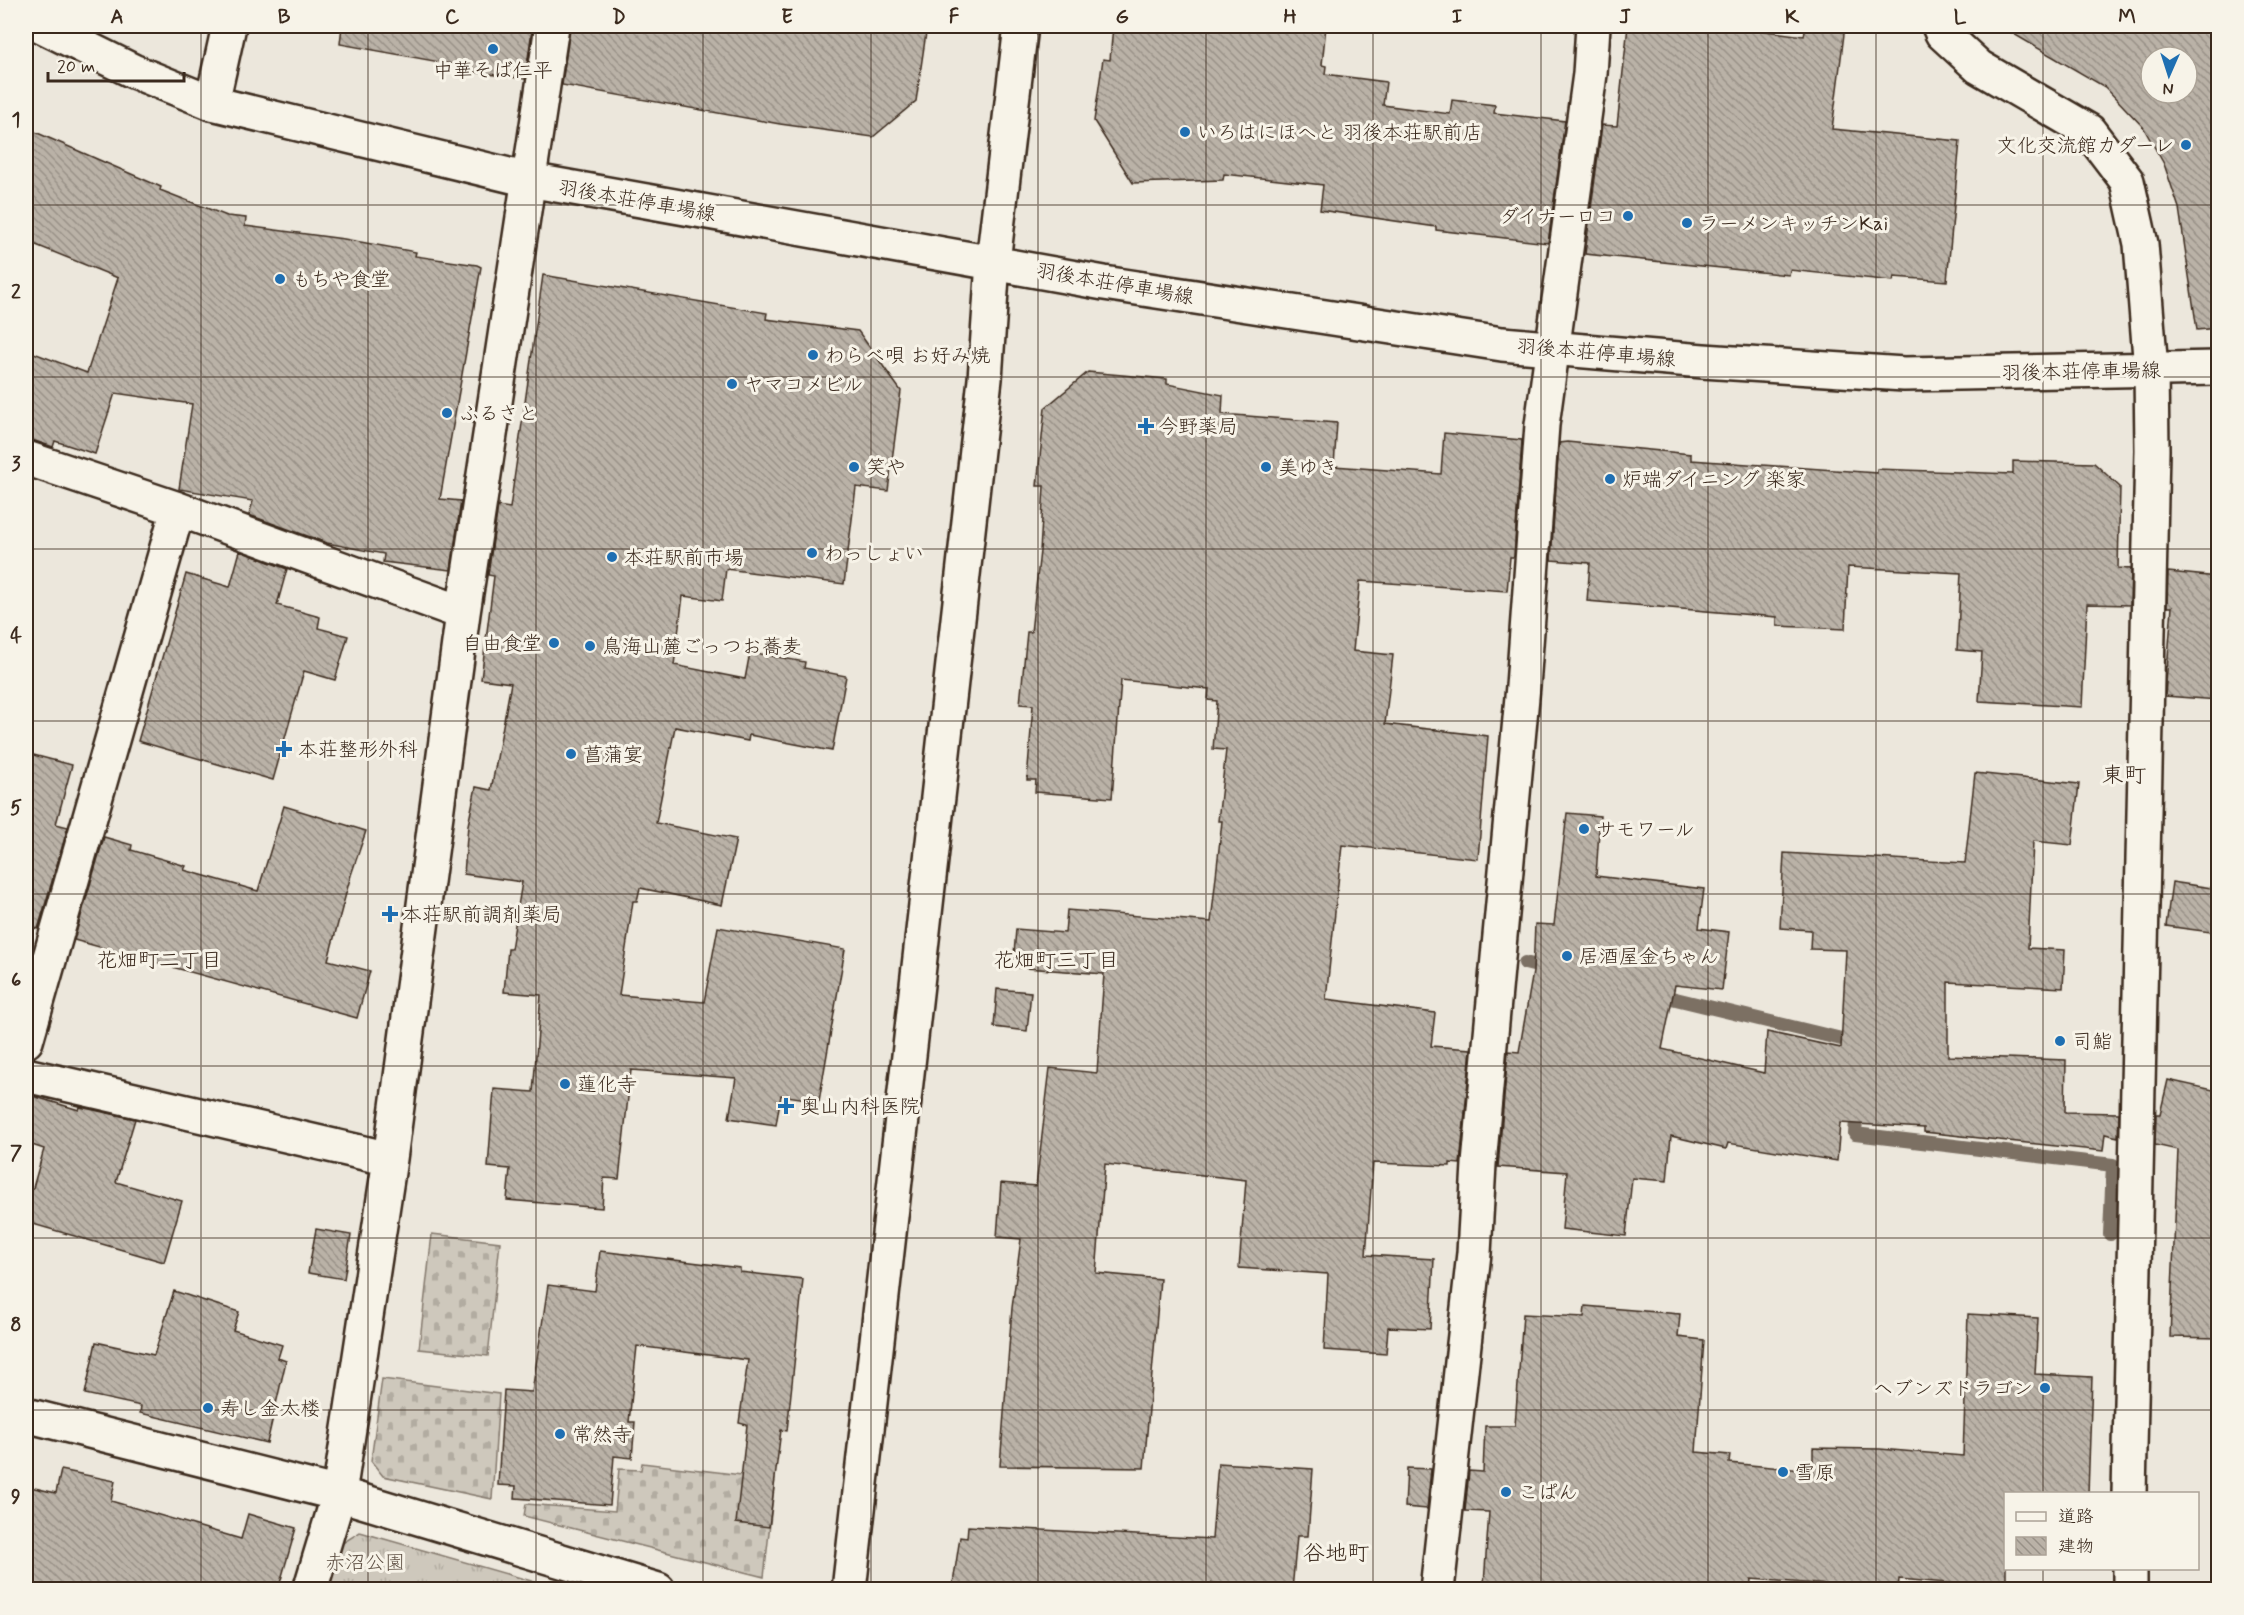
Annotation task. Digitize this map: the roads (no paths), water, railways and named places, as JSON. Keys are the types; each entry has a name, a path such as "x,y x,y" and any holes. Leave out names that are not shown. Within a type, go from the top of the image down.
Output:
{"street":[{"name":"羽後本荘停車場線","path":"42,26 133,71 212,103 529,180 886,246 993,262 1104,283 1551,350 1904,374 2218,368"},
{"path":"212,103 230,26"},
{"path":"310,1590 339,1494 390,1159 463,613 552,26"},
{"path":"849,1590 984,391 993,262 1021,26"},
{"path":"1437,1590 1474,1253 1479,1164 1523,686 1542,425 1590,74 1593,26"},
{"path":"1939,26 1942,33 1979,68 2089,131 2127,181 2141,244 2151,370 2152,450 2129,1492"},
{"path":"26,458 178,509 463,613"},
{"path":"26,1041 178,509"},
{"path":"26,1075 390,1159"},
{"path":"26,1415 339,1494 658,1590"},
{"path":"2130,1570 2130,1590"}],"waterway":[{"path":"1525,963 1549,969"},
{"path":"1655,994 1858,1043"},
{"path":"1857,1105 1855,1134 2113,1165 2110,1234"}],"place":[{"name":"中華そば仁平","path":"493,49"},
{"name":"いろはにほへと 羽後本荘駅前店","path":"1185,132"},
{"name":"文化交流館カダーレ","path":"2186,145"},
{"name":"ダイナーロコ","path":"1628,216"},
{"name":"ラーメンキッチンKai","path":"1687,223"},
{"name":"もちや食堂","path":"280,279"},
{"name":"わらべ唄 お好み焼","path":"813,355"},
{"name":"ヤマコメビル","path":"732,384"},
{"name":"ふるさと","path":"447,413"},
{"name":"今野薬局","path":"1146,426"},
{"name":"笑や","path":"854,467"},
{"name":"美ゆき","path":"1266,467"},
{"name":"炉端ダイニング 楽家","path":"1610,479"},
{"name":"わっしょい","path":"812,553"},
{"name":"本荘駅前市場","path":"612,557"},
{"name":"自由食堂","path":"554,643"},
{"name":"鳥海山麓ごっつお蕎麦","path":"590,646"},
{"name":"本荘整形外科","path":"284,749"},
{"name":"菖蒲宴","path":"571,754"},
{"name":"サモワール","path":"1584,829"},
{"name":"本荘駅前調剤薬局","path":"390,914"},
{"name":"居酒屋金ちゃん","path":"1567,956"},
{"name":"司鮨","path":"2060,1041"},
{"name":"蓮化寺","path":"565,1084"},
{"name":"奥山内科医院","path":"786,1106"},
{"name":"ヘブンズドラゴン","path":"2045,1388"},
{"name":"寿し金太楼","path":"208,1408"},
{"name":"常然寺","path":"560,1434"},
{"name":"雪原","path":"1783,1472"},
{"name":"こぱん","path":"1506,1492"}],"district":[{"name":"東町","path":"2124,774"},
{"name":"花畑町二丁目","path":"159,960"},
{"name":"花畑町三丁目","path":"1056,960"},
{"name":"谷地町","path":"1336,1552"}],"park label":[{"name":"赤沼公園","path":"365,1562"}]}
